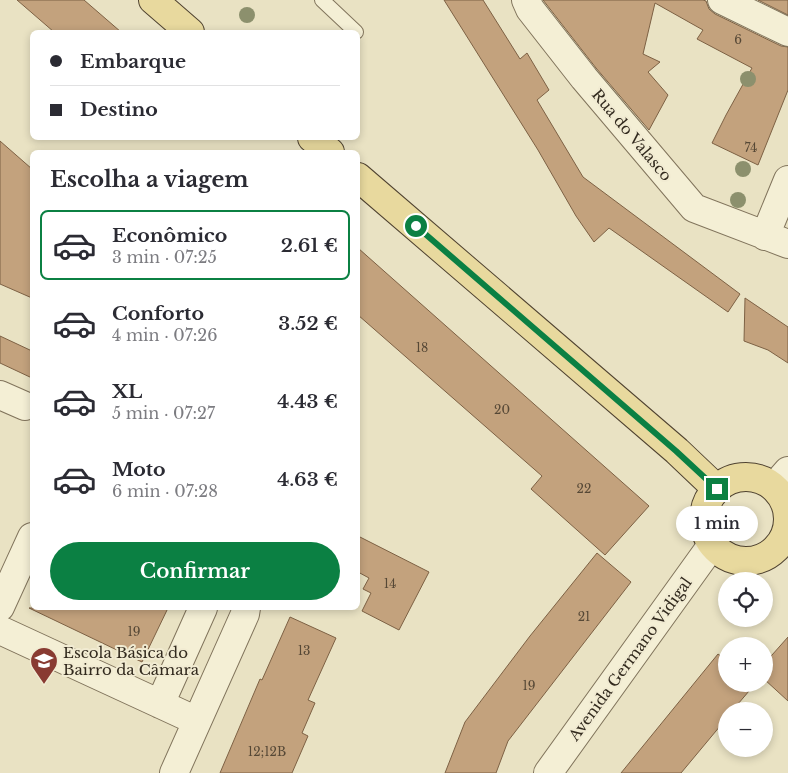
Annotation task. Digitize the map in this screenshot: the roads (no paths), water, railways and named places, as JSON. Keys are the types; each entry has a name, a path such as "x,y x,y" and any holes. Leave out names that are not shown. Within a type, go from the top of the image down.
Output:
{"main road":[{"path":"153,0 188,30"},
{"path":"315,140 327,150"},
{"path":"360,178 676,451 717,489"},
{"path":"739,477 764,480 781,479 782,497 787,510 788,523 784,536 783,552 752,561 737,560 723,555 712,545 706,534 703,522 708,498 727,480 739,477"}],"street":[{"name":"Rua do Valasco","path":"526,0 530,9 584,78 694,208 777,240"},
{"path":"722,0 788,32"},
{"path":"777,240 788,180"},
{"path":"0,395 25,406"},
{"path":"0,607 30,541"},
{"name":"Avenida Germano Vidigal","path":"548,773 712,545"},
{"path":"160,704 202,610"},
{"path":"174,773 246,610"},
{"path":"0,630 197,721"}],"lane":[{"path":"322,0 354,30"}],"place":[{"name":"Escola Básica do Bairro da Câmara","path":"44,685"}]}
